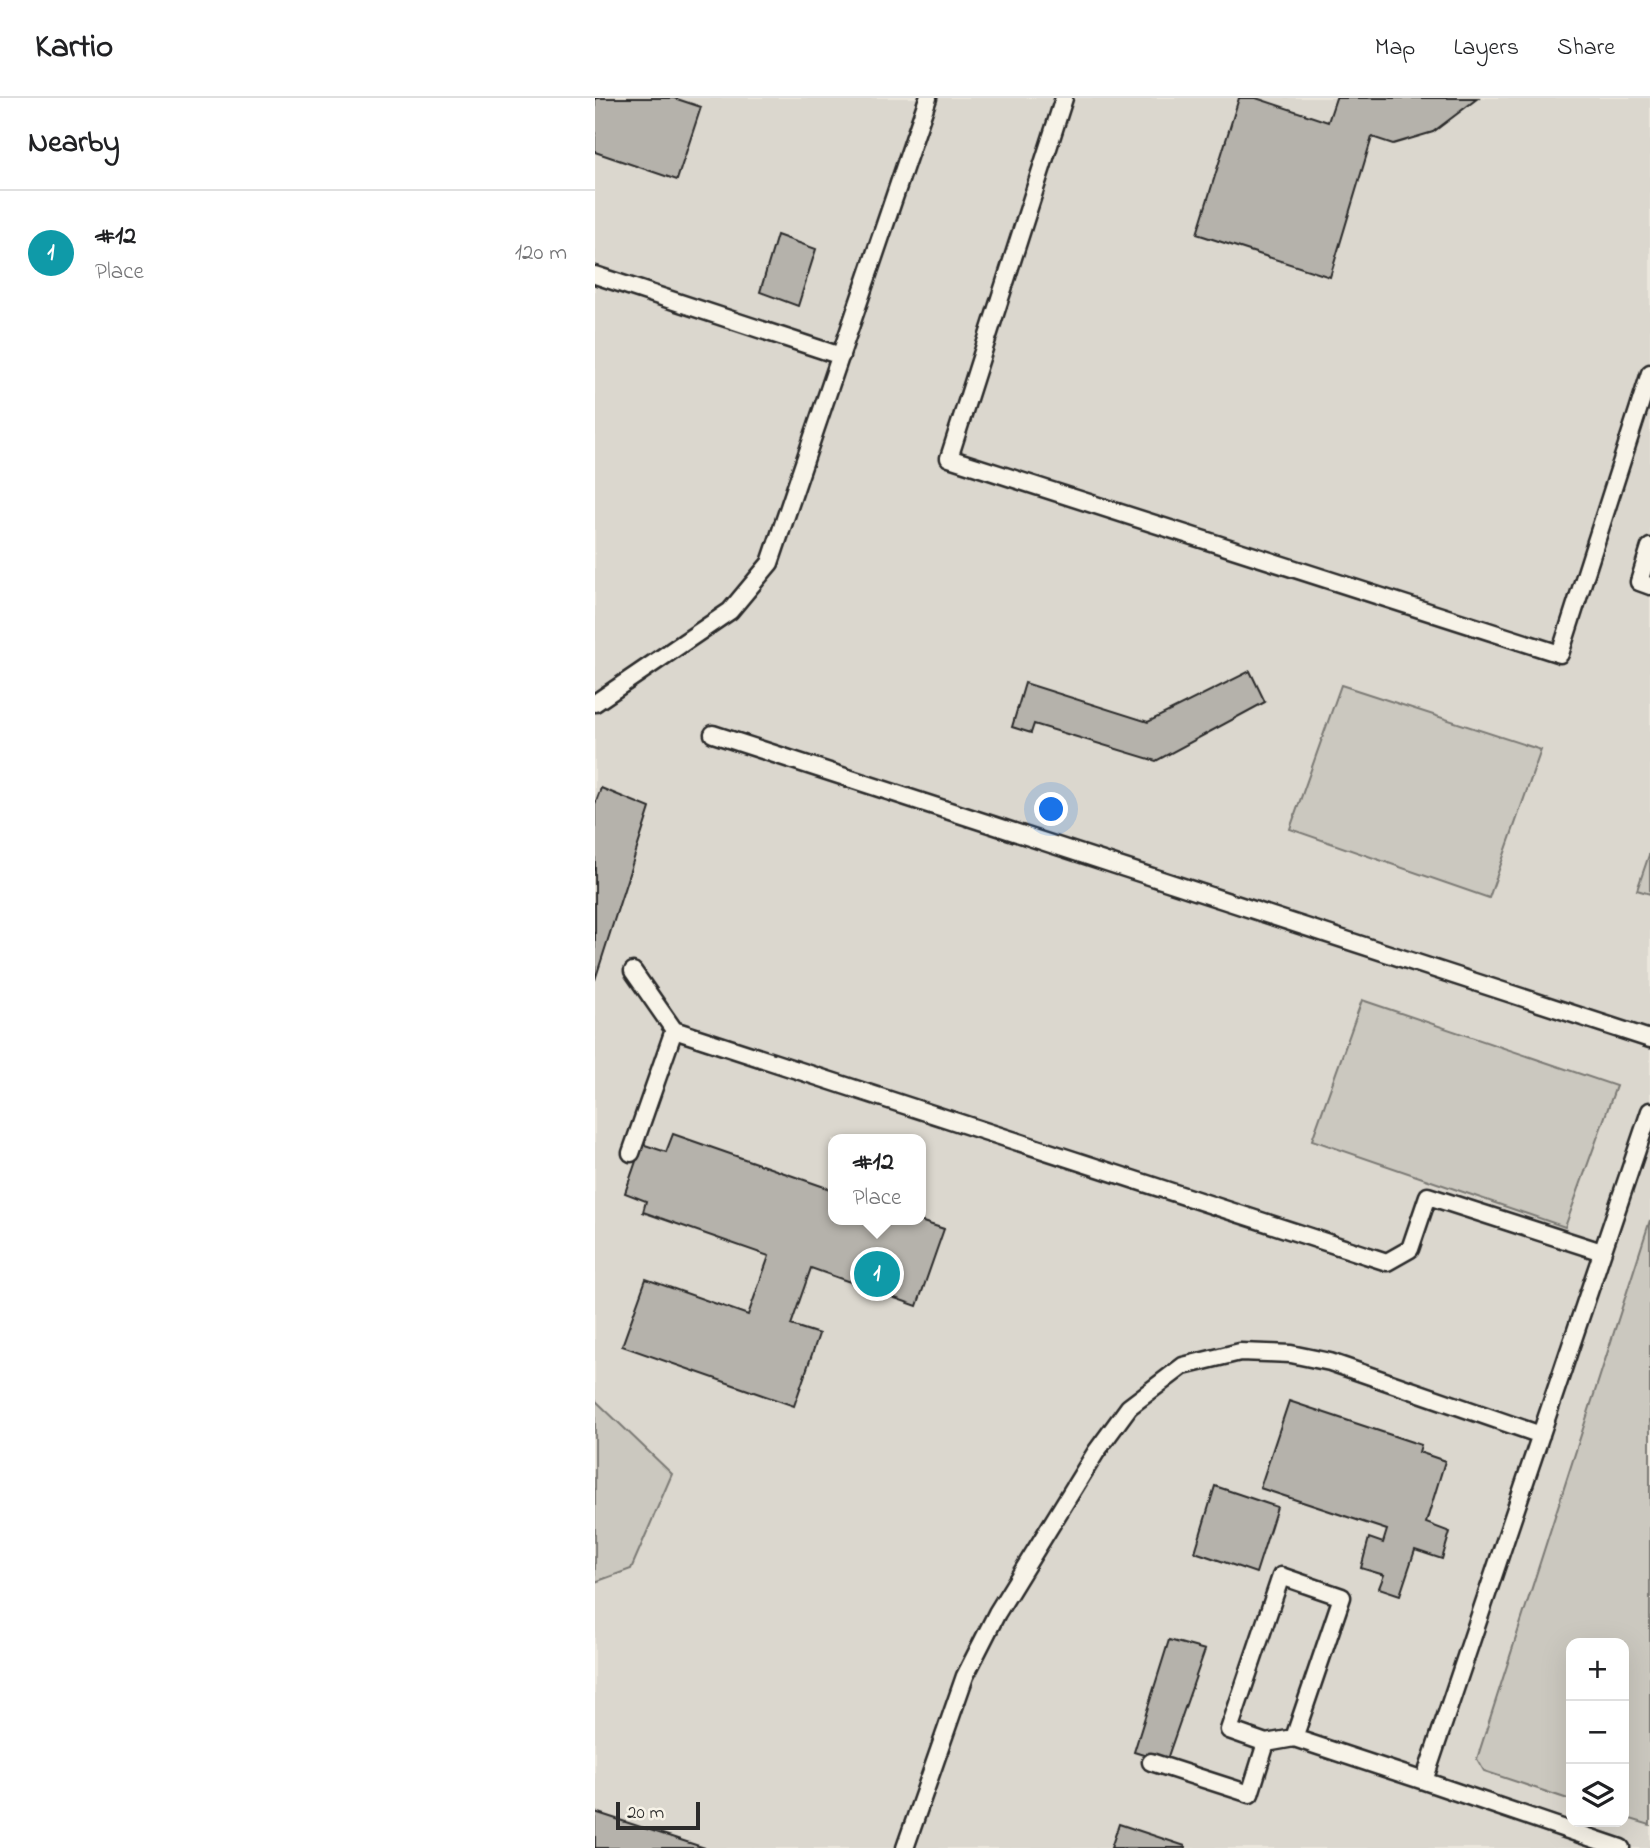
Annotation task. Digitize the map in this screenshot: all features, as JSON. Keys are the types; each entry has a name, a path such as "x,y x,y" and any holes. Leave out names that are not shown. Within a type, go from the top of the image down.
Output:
{"lane":[{"path":"595,703 730,611 770,563 928,98"},
{"path":"1064,98 949,458 1560,654 1650,373"},
{"path":"595,275 841,356"},
{"path":"1650,547 1639,582 1650,586"},
{"path":"713,734 1650,1039"},
{"path":"633,971 674,1030 1387,1262 1410,1249 1428,1196 1602,1252"},
{"path":"631,1153 674,1030"},
{"path":"1424,1782 1650,1111"},
{"path":"905,1848 965,1676 997,1613 1096,1452 1129,1407 1183,1366 1240,1352 1291,1353 1330,1362 1541,1435"},
{"path":"1294,1738 1342,1597 1281,1576 1229,1730 1266,1743 1294,1738 1621,1848"},
{"path":"1151,1762 1249,1794 1266,1743"}],"shaded area":[{"path":"595,98 1650,98 1650,1848 595,1848 595,1582 631,1569 672,1474 595,1400"},
{"path":"1341,685 1541,750 1489,898 1290,829"},
{"path":"1650,852 1650,894 1637,890"},
{"path":"1362,1000 1616,1086 1565,1227 1312,1140"},
{"path":"1650,1220 1650,1825 1629,1819 1629,1638 1566,1638 1566,1798 1484,1771 1477,1759"},
{"path":"595,1400 672,1474 631,1569 595,1582"}],"building":[{"path":"595,98 674,98 701,107 677,180 595,152"},
{"path":"1239,98 1256,98 1328,122 1336,98 1478,98 1433,132 1393,144 1372,137 1330,277 1197,234"},
{"path":"777,235 816,249 798,306 760,292"},
{"path":"1250,671 1265,702 1156,761 1034,724 1031,733 1012,727 1025,683 1148,722"},
{"path":"601,788 650,808 595,980 595,804"},
{"path":"673,1134 828,1188 828,1225 926,1223 944,1229 917,1306 811,1268 791,1325 819,1334 794,1406 622,1346 646,1279 748,1315 769,1256 643,1212 646,1201 625,1193 642,1144 666,1152"},
{"path":"1289,1401 1421,1445 1419,1452 1445,1461 1426,1523 1450,1532 1442,1559 1415,1550 1400,1595 1379,1588 1384,1575 1361,1568 1369,1538 1383,1543 1387,1530 1260,1488"},
{"path":"1215,1486 1277,1507 1256,1573 1195,1552"},
{"path":"1169,1640 1205,1650 1166,1762 1134,1752"},
{"path":"595,1812 705,1848 595,1848"},
{"path":"1119,1824 1185,1846 1185,1848 1111,1848"}],"place":[{"name":"#12","path":"877,1274"}]}
